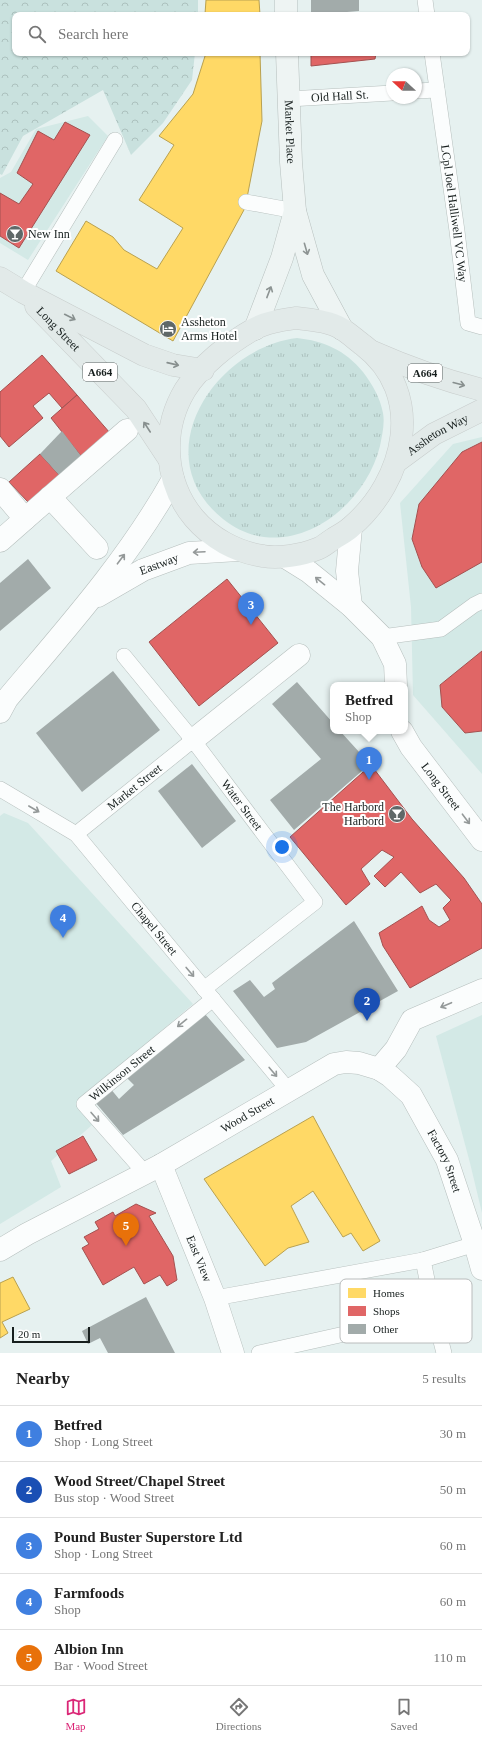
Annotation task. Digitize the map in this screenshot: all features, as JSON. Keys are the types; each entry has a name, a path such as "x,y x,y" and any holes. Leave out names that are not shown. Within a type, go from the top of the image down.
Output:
{"main road":[{"path":"286,0 286,12"},
{"name":"Market Place","path":"288,56 295,211 313,275 342,329"},
{"name":"Market Place","path":"255,329 282,258 295,211"},
{"name":"Long Street","path":"0,278 23,292 149,357 173,365 203,370"},
{"name":"Long Street","path":"23,292 136,409 171,469"},
{"name":"A664","path":"296,318 319,321 342,329 370,351 387,371 397,390 402,411 403,432 396,462 385,487 370,509 351,528 317,549 285,557 263,556 238,550 217,539 201,527 187,510 179,495 171,469 169,434 175,412 186,390 221,351 255,329 276,321 296,318"},
{"name":"A664","path":"370,351 406,367 482,390"},
{"name":"Assheton Way","path":"396,462 434,434 482,410"}],"street":[{"path":"0,541 127,430"},
{"name":"Eastway","path":"0,712 7,699 89,601 136,538 171,469"},
{"path":"0,489 25,519"},
{"path":"50,497 97,548"},
{"path":"351,528 347,571 351,606"},
{"name":"Eastway","path":"89,601 143,570 189,553 238,550"},
{"path":"285,557 309,572 351,606 382,637 394,664 396,682"},
{"path":"193,740 298,655"},
{"name":"Long Street","path":"404,734 482,840"},
{"path":"379,1070 396,1049 412,1020 482,990"},
{"name":"Wood Street","path":"0,1250 153,1169 334,1064 346,1062 359,1063 379,1070"},
{"name":"Factory Street","path":"379,1070 390,1076 410,1095 447,1160 482,1269"},
{"name":"East View","path":"153,1169 215,1298 233,1353"}],"lane":[{"path":"425,0 427,12"},
{"path":"422,91 437,90 432,56"},
{"name":"LCpl Joel Halliwell VC Way","path":"437,90 457,231 468,323 482,327"},
{"name":"Old Hall St.","path":"289,99 386,93"},
{"path":"23,292 115,140"},
{"path":"246,202 295,211"},
{"path":"382,637 441,629 474,605 482,601"},
{"name":"Water Street","path":"124,656 193,740 315,902 208,994"},
{"name":"Market Street","path":"76,834 193,740"},
{"name":"Chapel Street","path":"0,789 76,834 289,1091"},
{"name":"Wilkinson Street","path":"153,1169 84,1104 208,994"},
{"path":"215,1298 423,1260 475,1244"},
{"path":"423,1260 427,1279"},
{"path":"259,1353 340,1335"},
{"path":"441,1343 444,1353"}],"shaded area":[{"path":"88,116 108,136 28,260 0,243 0,178 11,172 36,129"},
{"path":"482,437 482,774 413,695 411,607 400,503 453,444"},
{"path":"4,813 28,823 193,1004 77,1102 92,1125 51,1161 61,1187 0,1224 0,816"},
{"path":"482,1015 482,1213 436,1036"}],"green space":[{"path":"0,0 198,0 198,12 12,12 12,56 195,56 192,80 163,123 131,155 103,90 23,136 2,175 0,174"},
{"path":"297,338 325,344 341,352 356,364 370,381 378,396 383,413 383,430 380,446 371,470 357,492 339,511 318,526 295,535 271,538 247,533 223,519 200,494 190,466 190,437 199,409 216,383 239,362 267,346"}],"building: Homes":[{"path":"206,0 259,0 260,12 205,12"},
{"path":"205,56 260,56 262,121 245,208 173,341 56,271 86,221 113,237 124,250 157,269 183,228 139,200 174,145 159,136 193,94"},
{"path":"313,1116 380,1241 363,1251 351,1233 343,1237 313,1191 291,1206 309,1242 288,1248 265,1266 204,1179"},
{"path":"13,1277 30,1309 2,1322 8,1333 0,1338 0,1283"}],"building: Shops":[{"path":"311,56 376,56 375,59 311,66"},
{"path":"65,122 90,135 19,248 0,236 0,193 19,204 33,184 17,173 38,131 54,140"},
{"path":"42,355 77,395 62,408 49,393 33,406 43,418 9,447 0,436 0,392"},
{"path":"77,395 110,433 81,456 51,418"},
{"path":"482,442 482,562 436,588 422,567 412,539 419,504 462,452"},
{"path":"40,454 59,475 28,502 9,482"},
{"path":"227,579 278,643 199,706 149,642"},
{"path":"482,651 482,731 465,733 442,707 440,685"},
{"path":"371,765 412,819 464,878 482,904 482,948 410,988 383,946 379,933 422,906 429,920 439,927 450,920 443,908 451,900 436,884 420,893 401,872 385,887 374,876 394,857 382,850 361,869 370,884 346,905 290,837"},
{"path":"83,1136 97,1160 69,1174 56,1151"},
{"path":"136,1204 156,1213 149,1216 173,1256 177,1280 167,1286 160,1275 144,1284 134,1267 103,1285 82,1248 89,1244 84,1237 99,1229 95,1222 113,1212 115,1216"}],"building: Other":[{"path":"311,0 359,0 359,11 311,12"},
{"path":"62,431 81,456 59,475 40,454"},
{"path":"28,559 51,588 0,631 0,583"},
{"path":"113,671 160,730 82,792 36,733"},
{"path":"297,682 330,720 330,734 343,734 370,764 294,830 270,800 321,759 272,704"},
{"path":"192,764 236,821 202,848 158,791"},
{"path":"354,921 398,991 306,1042 277,1048 233,991 250,980 264,997 275,989 272,983"},
{"path":"205,1014 245,1060 123,1135 95,1102 110,1088 119,1099 134,1085 127,1078"},
{"path":"146,1297 175,1353 108,1353 100,1338 88,1344 82,1331"}],"place":[{"name":"New Inn","path":"15,234"},
{"name":"Assheton Arms Hotel","path":"168,329"},
{"name":"Pound Buster Superstore Ltd","path":"251,625"},
{"name":"Betfred","path":"369,780"},
{"name":"The Harbord Harbord","path":"397,814"},
{"name":"Farmfoods","path":"63,938"},
{"name":"Wood Street/Chapel Street","path":"367,1021"},
{"name":"Albion Inn","path":"126,1246"}]}
